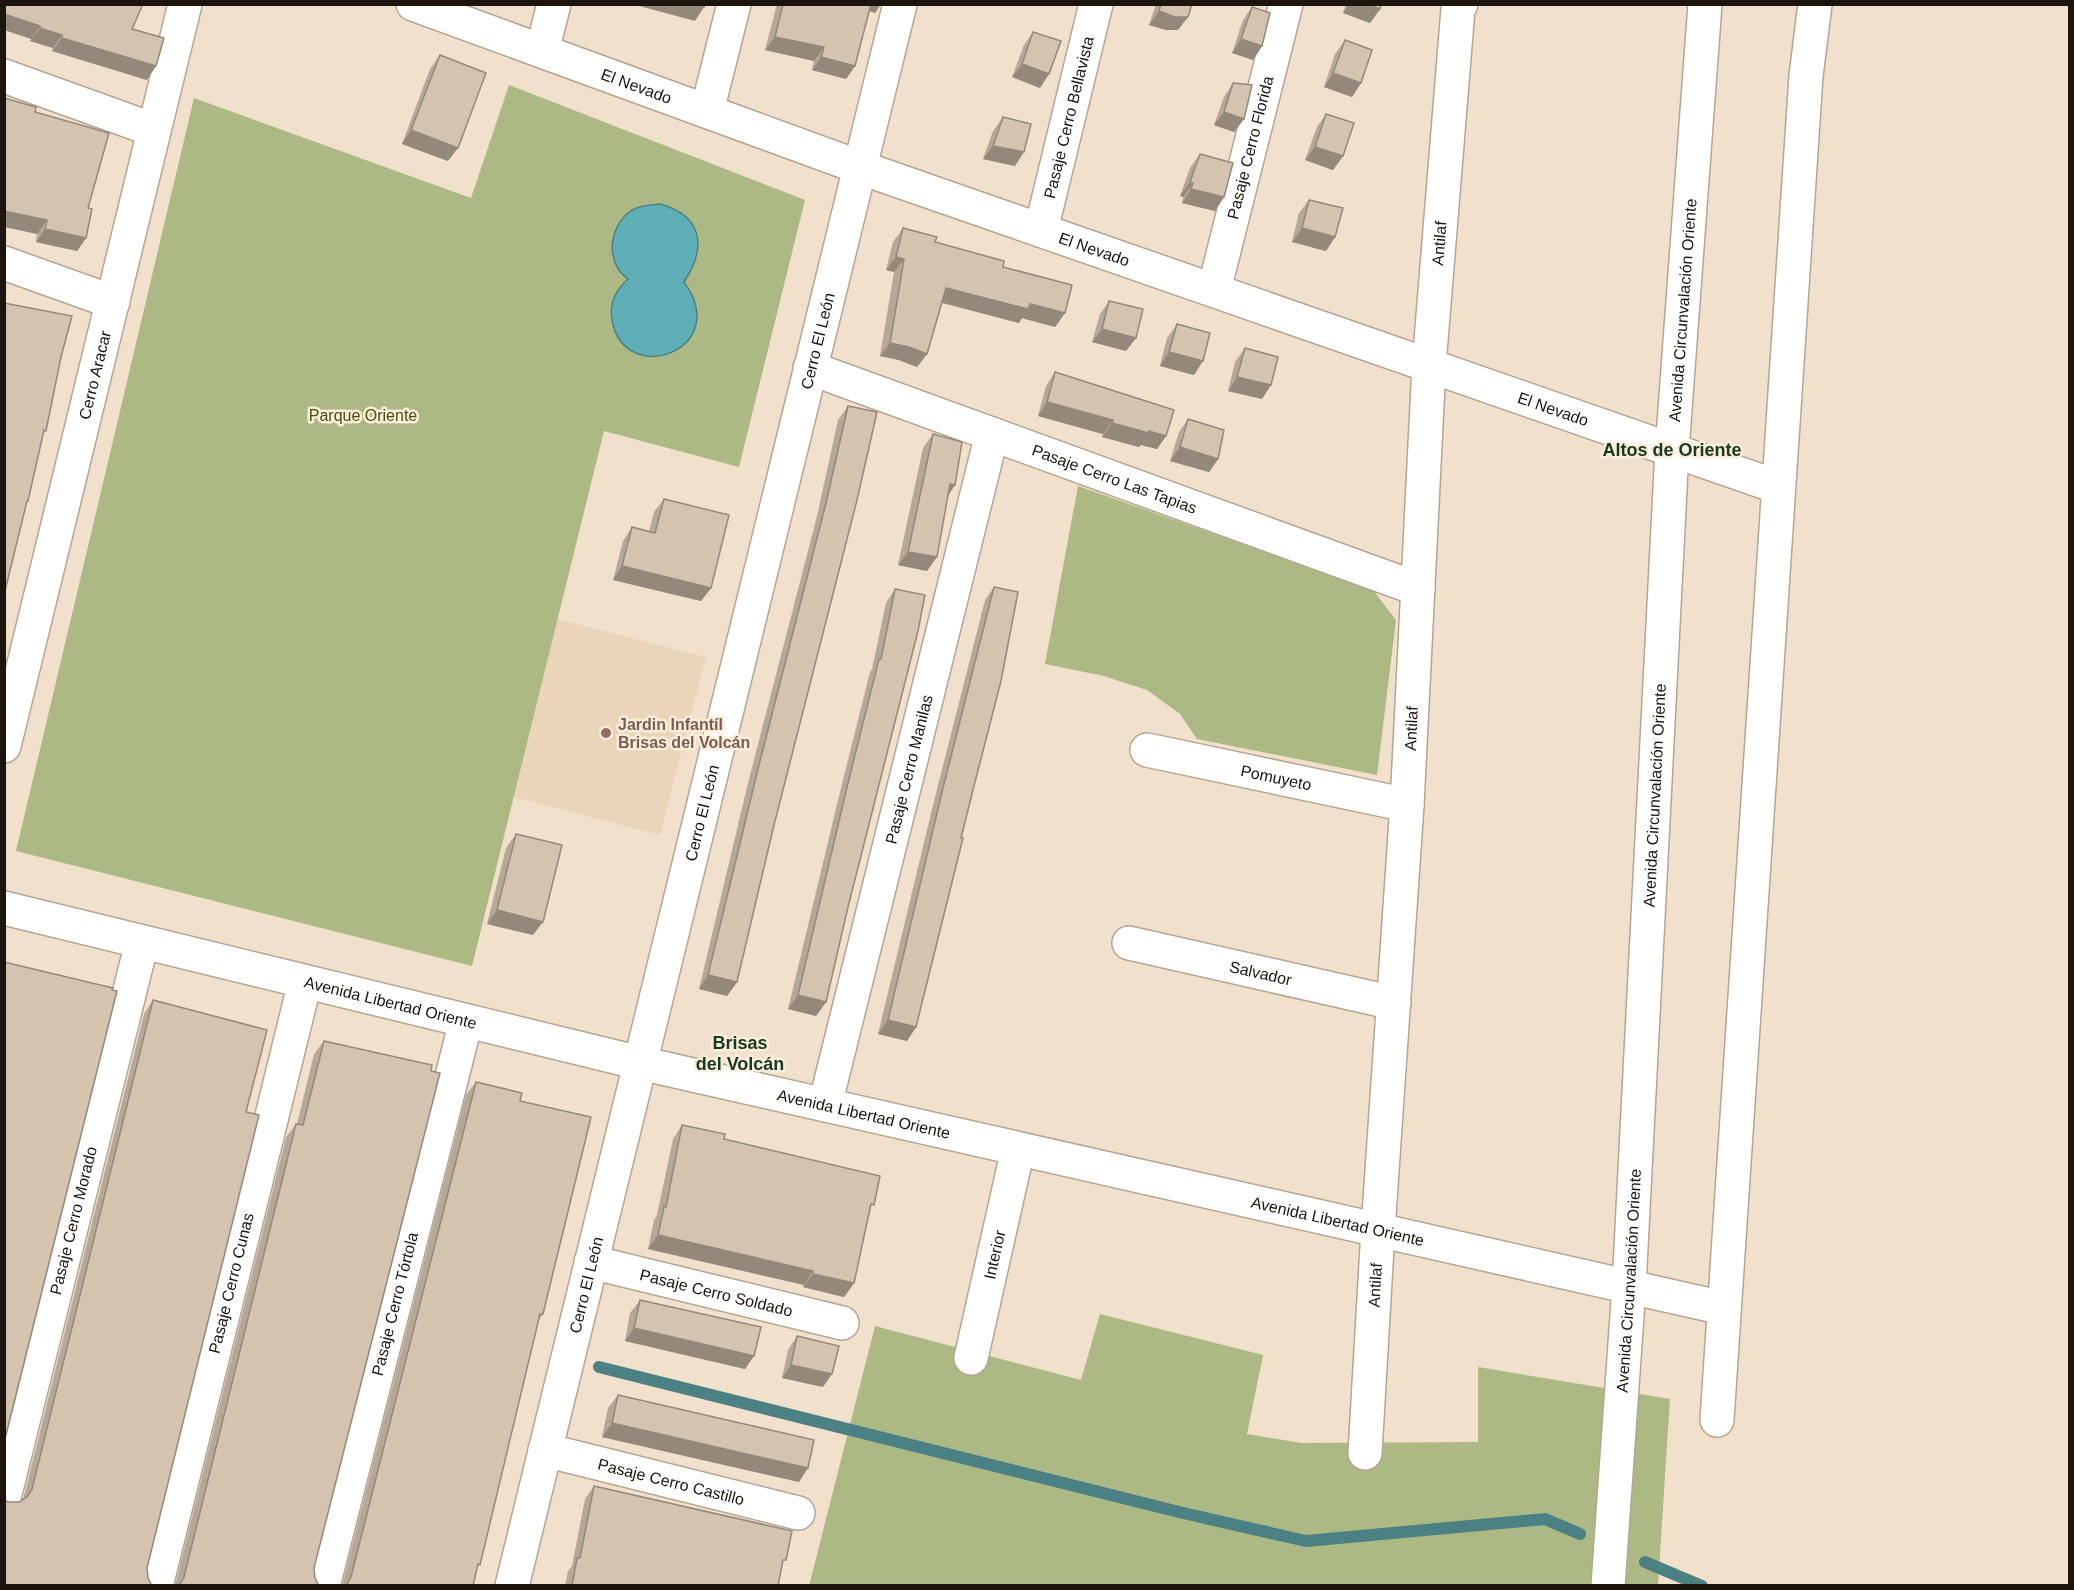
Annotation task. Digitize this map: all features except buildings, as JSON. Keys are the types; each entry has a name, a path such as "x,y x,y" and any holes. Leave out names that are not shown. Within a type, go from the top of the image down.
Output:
{"street":[{"name":"Cerro Aracar","path":"4,746 185,4"},
{"name":"El Nevado","path":"413,4 859,167 1778,487"},
{"path":"542,51 554,4"},
{"path":"707,111 734,4"},
{"name":"Cerro El León","path":"512,1586 900,4"},
{"name":"Pasaje Cerro Bellavista","path":"1041,230 1096,4"},
{"name":"Pasaje Cerro Florida","path":"1214,290 1286,4"},
{"name":"Antilaf","path":"1365,1453 1407,805 1429,365 1457,21 1461,4"},
{"name":"Avenida Circunvalación Oriente","path":"1608,1586 1629,1287 1672,450 1705,4"},
{"path":"1717,1420 1806,76 1815,4"},
{"path":"4,76 154,130"},
{"path":"4,263 112,302"},
{"name":"Pasaje Cerro Las Tapias","path":"810,368 1418,589"},
{"name":"Pasaje Cerro Manilas","path":"825,1105 992,434"},
{"name":"Pomuyeto","path":"1147,750 1407,805"},
{"name":"Avenida Libertad Oriente","path":"4,908 640,1063 1723,1308"},
{"name":"Pasaje Cerro Morado","path":"4,1498 142,942"},
{"name":"Salvador","path":"1129,943 1394,1003"},
{"name":"Pasaje Cerro Cunas","path":"156,1586 304,982"},
{"name":"Pasaje Cerro Tórtola","path":"323,1586 466,1021"},
{"name":"Interior","path":"971,1358 1018,1149"},
{"name":"Pasaje Cerro Soldado","path":"591,1262 842,1323"},
{"name":"Pasaje Cerro Castillo","path":"545,1449 798,1513"}],"shaded area":[{"name":"Jardin Infantíl Brisas del Volcán","path":"556,619 706,657 660,835 510,796"}],"green space":[{"name":"Parque Oriente","path":"509,85 805,200 739,467 604,431 472,966 16,851 194,98 471,198"},
{"path":"1078,486 1373,590 1396,620 1377,775 1197,739 1180,714 1147,690 1104,676 1045,664"},
{"path":"1100,1314 1263,1355 1247,1434 1301,1443 1478,1442 1478,1367 1670,1399 1658,1585 809,1586 875,1326 1081,1380"}],"water":[{"path":"660,204 685,216 697,234 696,257 684,282 696,306 696,326 686,342 671,352 653,356 635,353 621,341 612,320 614,298 628,279 616,264 612,244 618,225 632,210 642,206"}],"waterway":[{"path":"599,1367 1179,1512 1306,1541 1545,1519 1580,1534"},
{"path":"1645,1562 1702,1586"}],"place":[{"name":"Jardin Infantíl Brisas del Volcán","path":"606,733"}],"district":[{"name":"Altos de Oriente","path":"1672,450"},
{"name":"Brisas del Volcán","path":"740,1053"}]}
